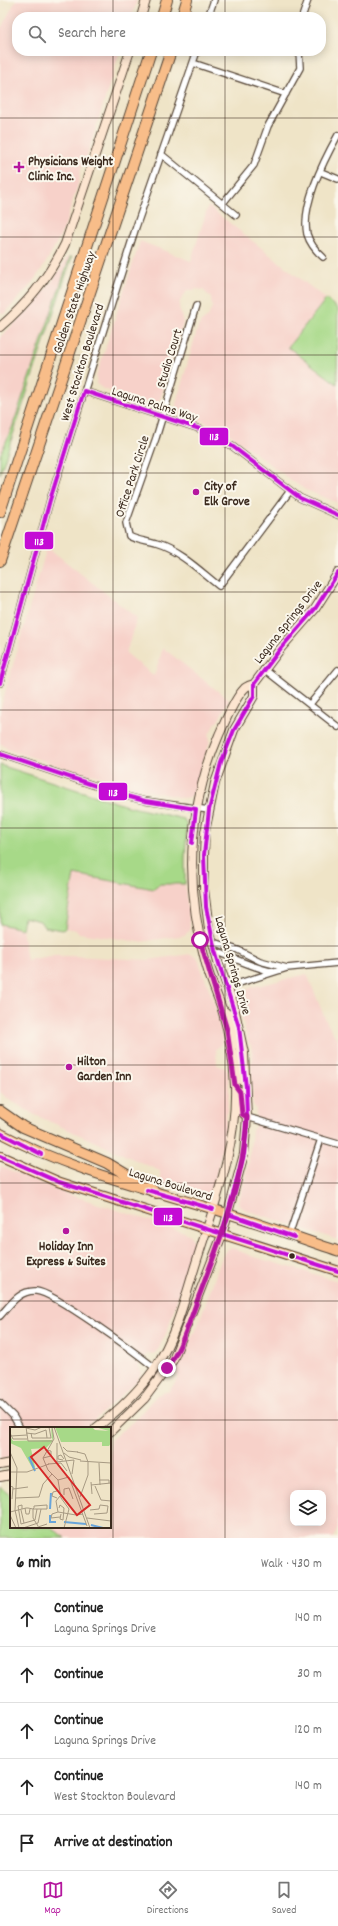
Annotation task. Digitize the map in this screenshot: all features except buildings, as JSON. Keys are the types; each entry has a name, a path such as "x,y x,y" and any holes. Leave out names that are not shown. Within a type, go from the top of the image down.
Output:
{"highway":[{"path":"163,12 167,0"},
{"path":"183,12 187,0"},
{"name":"Golden State Highway","path":"0,512 149,56"},
{"name":"Golden State Highway","path":"0,561 169,56"},
{"path":"0,502 6,493"},
{"path":"0,566 6,542"},
{"path":"0,1111 23,1127 107,1163 157,1193"}],"main road":[{"name":"Laguna Boulevard","path":"0,1133 42,1155 71,1166 213,1209 338,1251"},
{"path":"0,1156 58,1182 338,1271"}],"street":[{"path":"142,12 146,0"},
{"path":"210,12 214,0"},
{"path":"304,12 308,0"},
{"path":"0,327 36,292 52,268 65,244 128,56"},
{"name":"West Stockton Boulevard","path":"0,683 50,500 161,154 195,56"},
{"path":"223,203 254,165 268,126 300,68 299,56"},
{"path":"193,63 286,94"},
{"path":"323,257 314,250 311,243 307,227 307,212 313,191 338,135"},
{"path":"161,154 236,215"},
{"path":"321,172 338,179"},
{"name":"Studio Court","path":"161,417 196,306"},
{"name":"Laguna Palms Way","path":"84,391 200,429 240,451 290,491 316,507 338,515"},
{"name":"Office Park Circle","path":"161,417 156,438 126,524 129,536 138,540 156,544 172,551 219,586 290,491"},
{"name":"Laguna Springs Drive","path":"222,1235 241,1168 247,1117 244,1053 239,1027 215,951 207,914 204,881 204,855 209,810 221,763 234,730 254,696 254,684 281,648 315,609 338,573"},
{"path":"264,669 338,727"},
{"path":"310,704 338,670"},
{"name":"Laguna Springs Drive","path":"206,1230 222,1182 229,1151 234,1117 235,1085 231,1051 222,1009 207,967 195,914 191,854 196,809 207,764 225,722 244,688 254,684"},
{"path":"0,754 126,796 145,801 209,810"},
{"path":"213,942 238,950 260,961 287,968"},
{"path":"215,951 234,957 258,969 276,972"},
{"path":"227,987 287,968 338,963"},
{"path":"222,1009 230,1016 238,1047 244,1053"},
{"path":"231,1051 238,1056 241,1079 246,1087"},
{"path":"235,1085 240,1092 242,1114 247,1117 338,1144"},
{"path":"289,1235 321,1139"},
{"path":"97,1427 136,1392 155,1368 174,1332 206,1230"},
{"path":"111,1431 144,1399 173,1360 222,1235"},
{"path":"0,1316 21,1295 29,1292 43,1292 71,1309 155,1368"},
{"path":"0,1403 13,1416 19,1427"},
{"path":"0,1465 10,1464"},
{"path":"0,1477 10,1475"}],"shaded area":[{"path":"16,0 137,0 133,12 12,12 12,56 118,56 86,159 83,162 79,176 80,178 64,229 44,266 29,287 4,314 0,312 0,30"},
{"path":"208,206 326,299 289,347 338,384 338,503 306,490 227,432 177,411 176,404 198,327 201,322 208,317 212,307 211,298 203,290 197,289 187,291 180,301 179,307 183,323 161,397 158,402 151,404 103,389 97,384 96,377 140,241 191,261"},
{"path":"68,256 70,257 12,428 0,455 0,337 34,305 53,280"},
{"path":"47,547 137,618 126,653 154,676 163,648 229,700 209,735 210,741 193,794 190,797 182,798 107,782 105,778 92,774 89,775 9,750 0,743 0,710"},
{"path":"74,874 154,889 160,884 185,884 190,926 189,931 185,935 140,942 79,933 77,930 65,928"},
{"path":"0,924 22,929 27,960 50,956 72,956 148,960 191,954 198,959 215,1006 223,1039 221,1045 216,1049 217,1065 225,1068 228,1072 229,1093 223,1145 215,1181 209,1194 202,1197 160,1184 160,1171 33,1114 8,1099 0,1092"},
{"path":"307,974 326,1021 338,1041 338,1240 246,1210 240,1206 239,1202 249,1161 252,1130 255,1127 256,1109 253,1104 251,1063 253,1060 251,1045 248,1042 237,997 238,994 253,987"},
{"path":"0,1166 62,1192 191,1235 194,1245 168,1329 157,1352 154,1354 148,1353 138,1366 141,1373 138,1380 91,1423 84,1427 10,1427 10,1456 0,1459"},
{"path":"233,1248 251,1256 338,1281 338,1527 333,1538 65,1538 52,1528 111,1528 111,1439 135,1420 157,1395 169,1391 179,1378 176,1373 176,1369 198,1325 222,1257 227,1250"}],"green space":[{"path":"70,257 72,257 0,474 0,455 12,428"},
{"path":"326,299 338,309 337,384 288,347"},
{"path":"0,765 127,806 184,819 187,826 185,884 160,884 154,889 74,874 65,928 63,930 44,927 40,921 24,917 22,929 0,924"},
{"path":"0,1487 10,1495 10,1528 52,1528 65,1538 0,1538"}],"transit line":[{"name":"113","path":"0,683 50,500 84,391 200,429 232,446 300,498 338,515"},
{"name":"113","path":"222,1235 244,1154 247,1117 246,1087 239,1027 215,951 206,907 204,855 209,810 221,763 234,730 254,696 254,684 281,648 315,609 338,573"},
{"name":"113","path":"0,754 126,796 145,801 196,809 192,843"},
{"name":"113","path":"0,1133 41,1154"},
{"name":"113","path":"0,1156 59,1182 338,1271"},
{"name":"113","path":"147,1190 213,1209"},
{"name":"113","path":"228,1214 294,1237"}],"place":[{"name":"Physicians Weight Clinic Inc.","path":"19,167"},
{"name":"City of Elk Grove","path":"196,492"},
{"name":"Hilton Garden Inn","path":"69,1067"},
{"name":"Holiday Inn Express & Suites","path":"66,1231"}],"route":[{"path":"167,1368 173,1360 183,1337 222,1235 241,1168 246,1136 247,1117 241,1112 240,1092 235,1085 227,1030 222,1009 207,967 200,940"}]}
